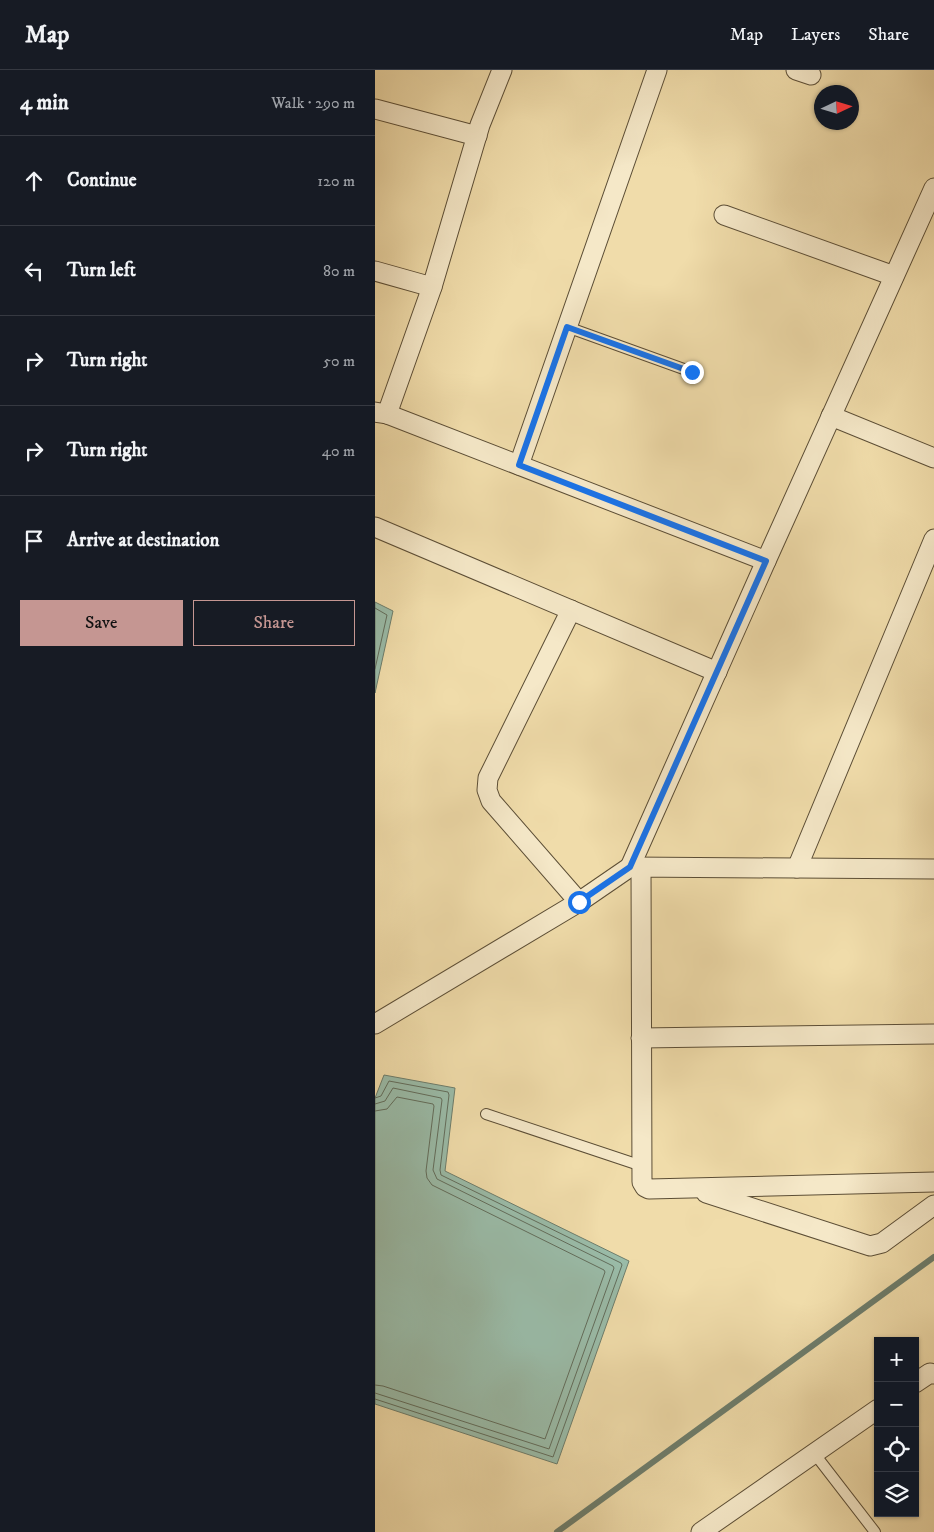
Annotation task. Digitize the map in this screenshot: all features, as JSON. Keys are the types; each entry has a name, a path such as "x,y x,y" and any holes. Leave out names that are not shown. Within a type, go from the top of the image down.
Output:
{"street":[{"path":"502,70 477,136 432,287 381,413 766,561"},
{"path":"519,465 657,70"},
{"path":"375,109 477,136"},
{"path":"934,188 717,672 636,867 641,1038 641,1166 642,1182 645,1187 649,1189 934,1182"},
{"path":"724,215 894,276"},
{"path":"375,272 432,287"},
{"path":"831,416 934,458"},
{"path":"375,527 717,672"},
{"path":"797,868 934,539"},
{"path":"571,610 488,778 487,790 491,801 579,902"},
{"path":"375,1024 636,867 934,869"},
{"path":"641,1038 934,1034"},
{"path":"691,1188 870,1246 882,1243 934,1205"},
{"path":"916,1382 930,1373 934,1374"},
{"path":"701,1532 874,1412"}],"lane":[{"path":"567,327 692,372"},
{"path":"486,1114 641,1166"},
{"path":"814,1453 875,1532"}],"water":[{"path":"375,602 393,611 375,693"},
{"path":"384,1075 455,1088 445,1171 629,1261 557,1464 375,1404 375,1098"}],"waterway":[{"path":"557,1532 934,1257"}],"route":[{"path":"579,902 630,867 766,561 519,465 567,327 692,372"}]}
